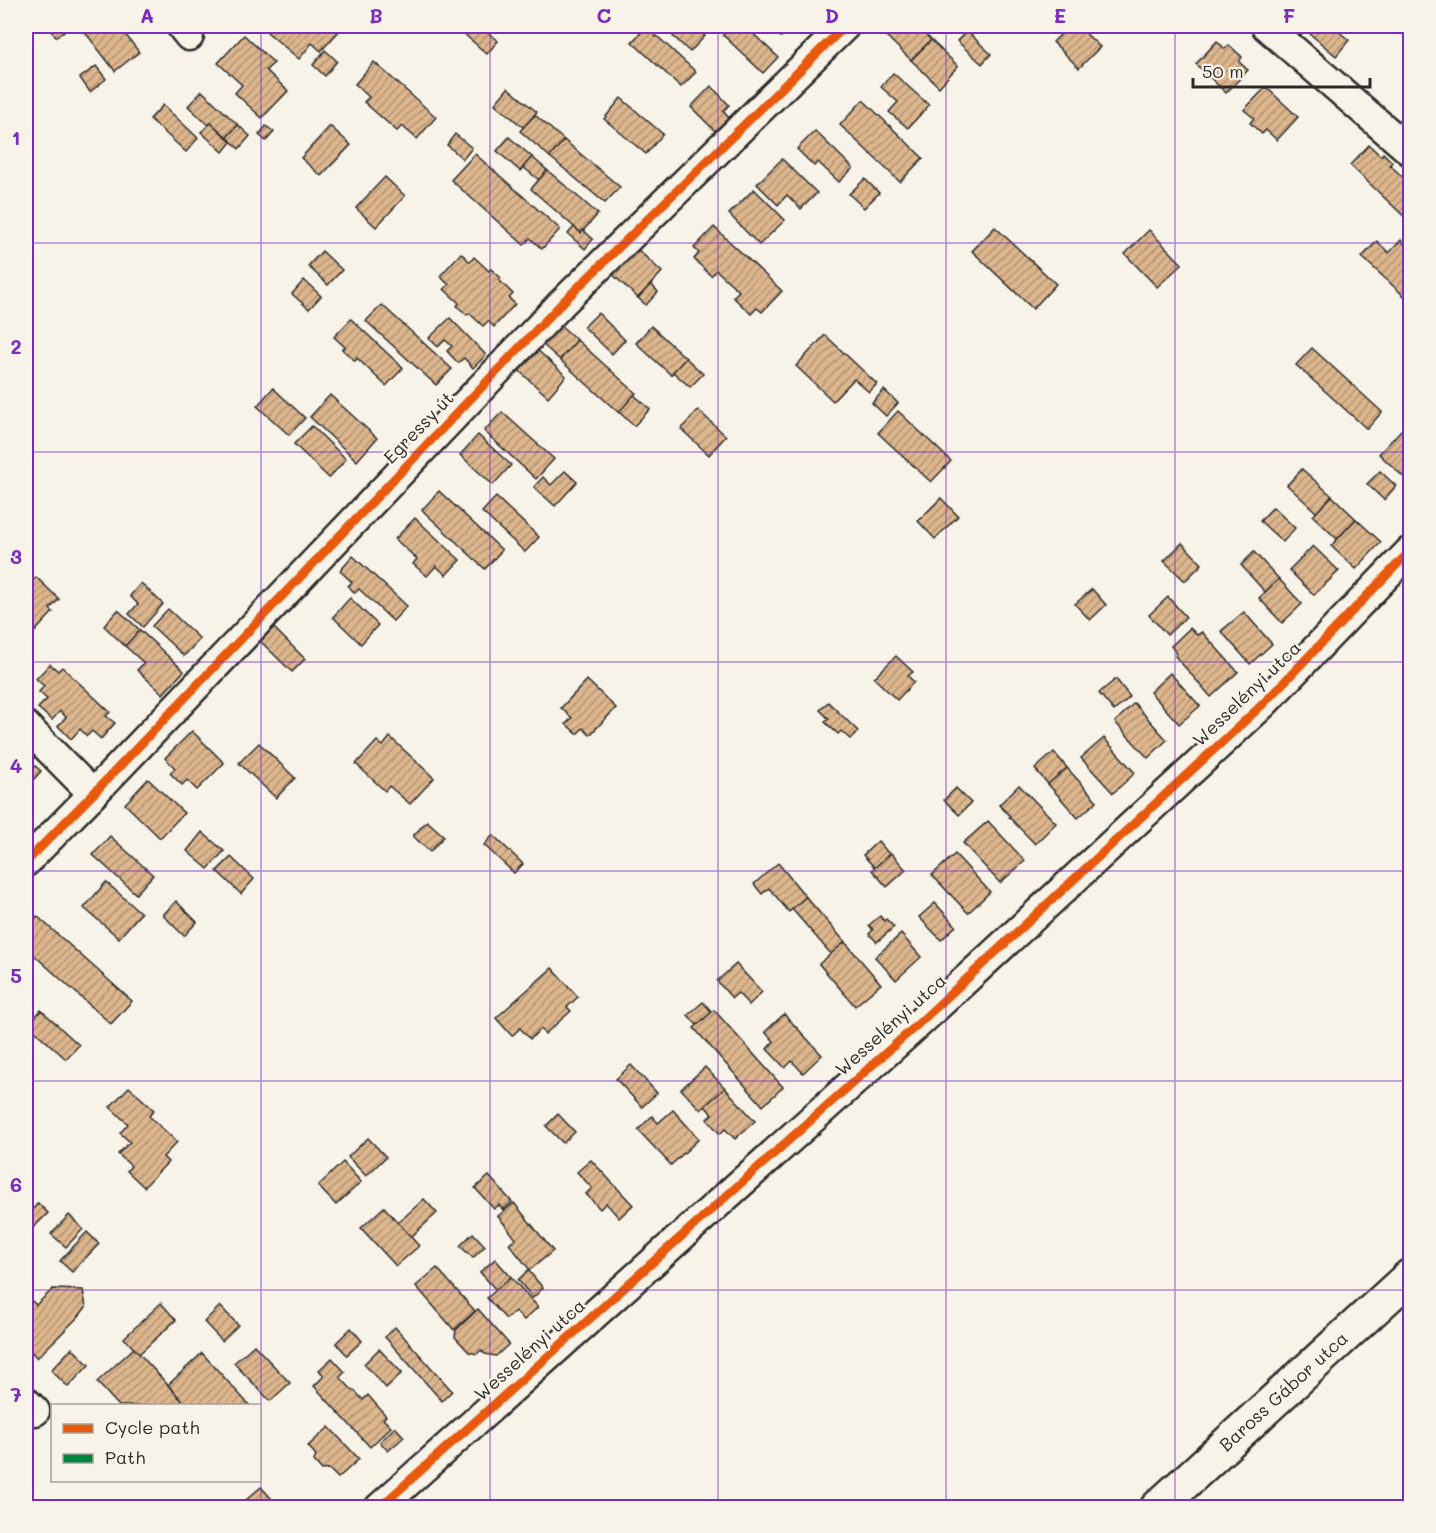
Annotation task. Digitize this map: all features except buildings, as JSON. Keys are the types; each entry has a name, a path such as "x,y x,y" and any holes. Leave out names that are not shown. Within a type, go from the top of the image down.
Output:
{"street":[{"name":"Egressy út","path":"26,862 562,303 845,26"},
{"path":"1266,26 1410,151"},
{"name":"Wesselényi utca","path":"379,1508 918,1024 1246,720 1410,551"},
{"path":"26,726 93,794"},
{"name":"Baross Gábor utca","path":"1157,1508 1410,1276"}],"marked path":[{"path":"122,1502 125,1508"}],"cycle path":[{"path":"26,862 562,303 845,26"},
{"path":"379,1508 918,1024 1263,704 1410,551"}]}
